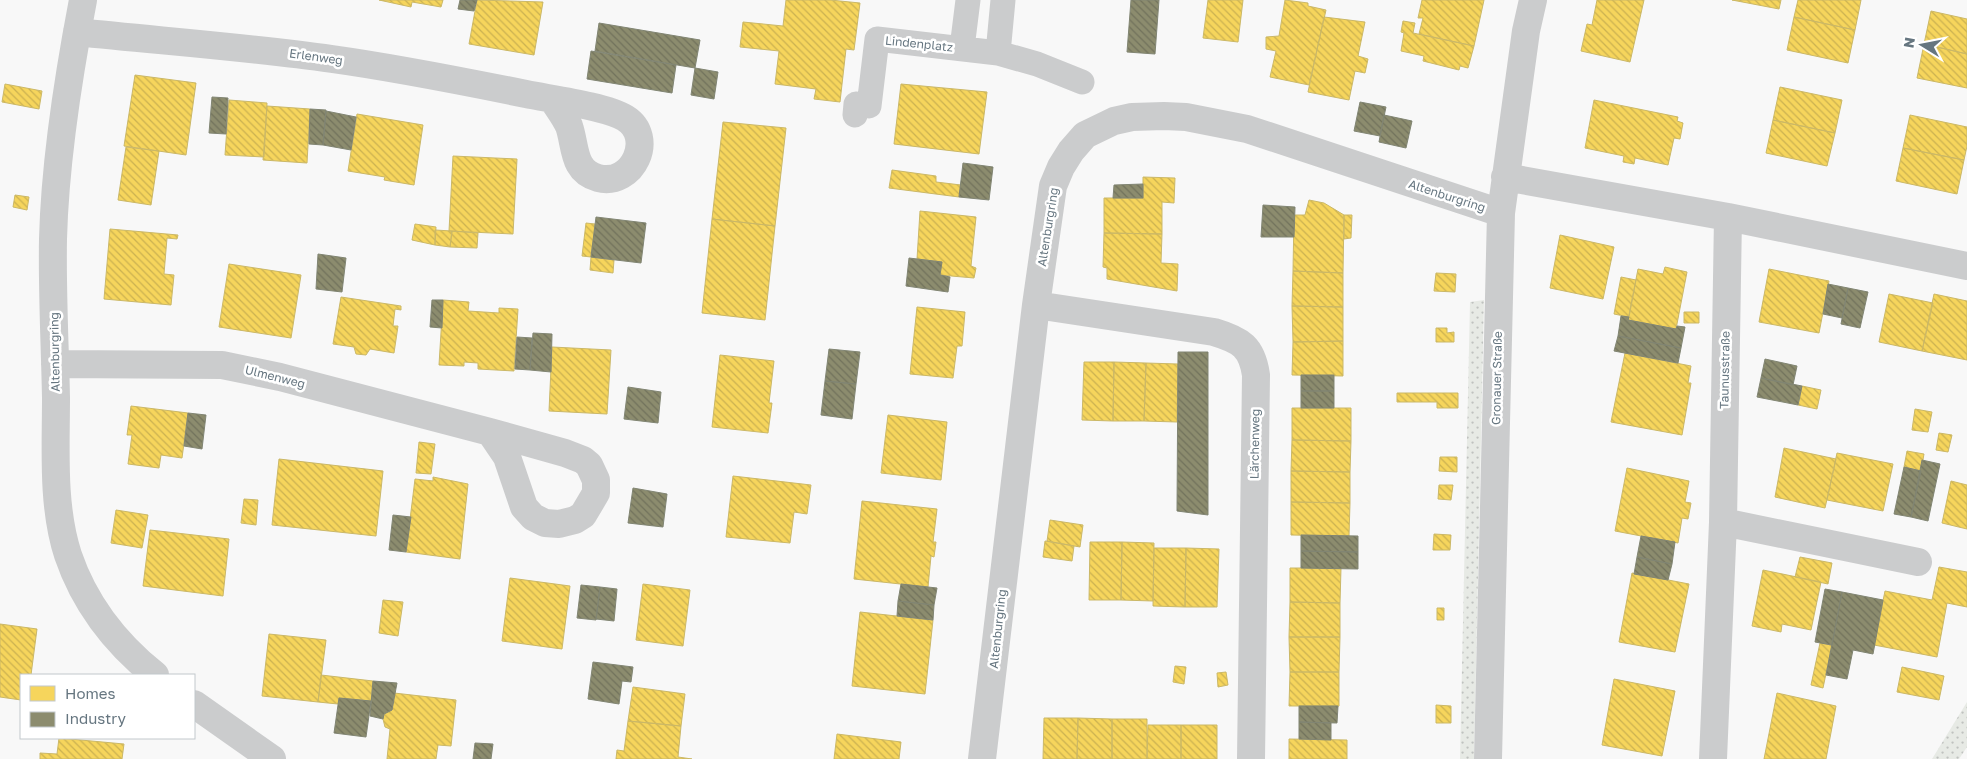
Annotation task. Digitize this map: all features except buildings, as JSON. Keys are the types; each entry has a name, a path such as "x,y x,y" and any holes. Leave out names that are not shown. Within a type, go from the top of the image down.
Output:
{"street":[{"name":"Altenburgring","path":"83,0 58,174 53,239 61,528 78,581 99,619 116,640 154,674"},
{"name":"Lindenplatz","path":"962,48 968,0"},
{"path":"998,53 1003,0"},
{"name":"Gronauer Straße","path":"1488,759 1501,213 1526,31 1533,0"},
{"name":"Erlenweg","path":"77,32 334,59 553,100"},
{"name":"Lindenplatz","path":"854,114 856,104 869,106 877,39 998,53 1037,64 1082,82"},
{"name":"Altenburgring","path":"982,759 1036,305 1054,186 1061,166 1085,135 1114,121 1132,117 1164,116 1186,118 1247,130 1501,213"},
{"path":"1505,177 1728,217 1967,266"},
{"name":"Taunusstraße","path":"1713,759 1723,522 1728,217"},
{"name":"Lärchenweg","path":"1036,305 1214,332 1239,341 1247,348 1254,362 1256,395 1251,759"},
{"name":"Ulmenweg","path":"55,364 222,365 280,377 490,432"},
{"path":"1723,522 1918,562"},
{"path":"195,705 272,759"}],"shaded area":[{"path":"1484,300 1474,759 1460,759 1470,302"},
{"path":"1967,702 1967,747 1959,759 1932,759"}]}
